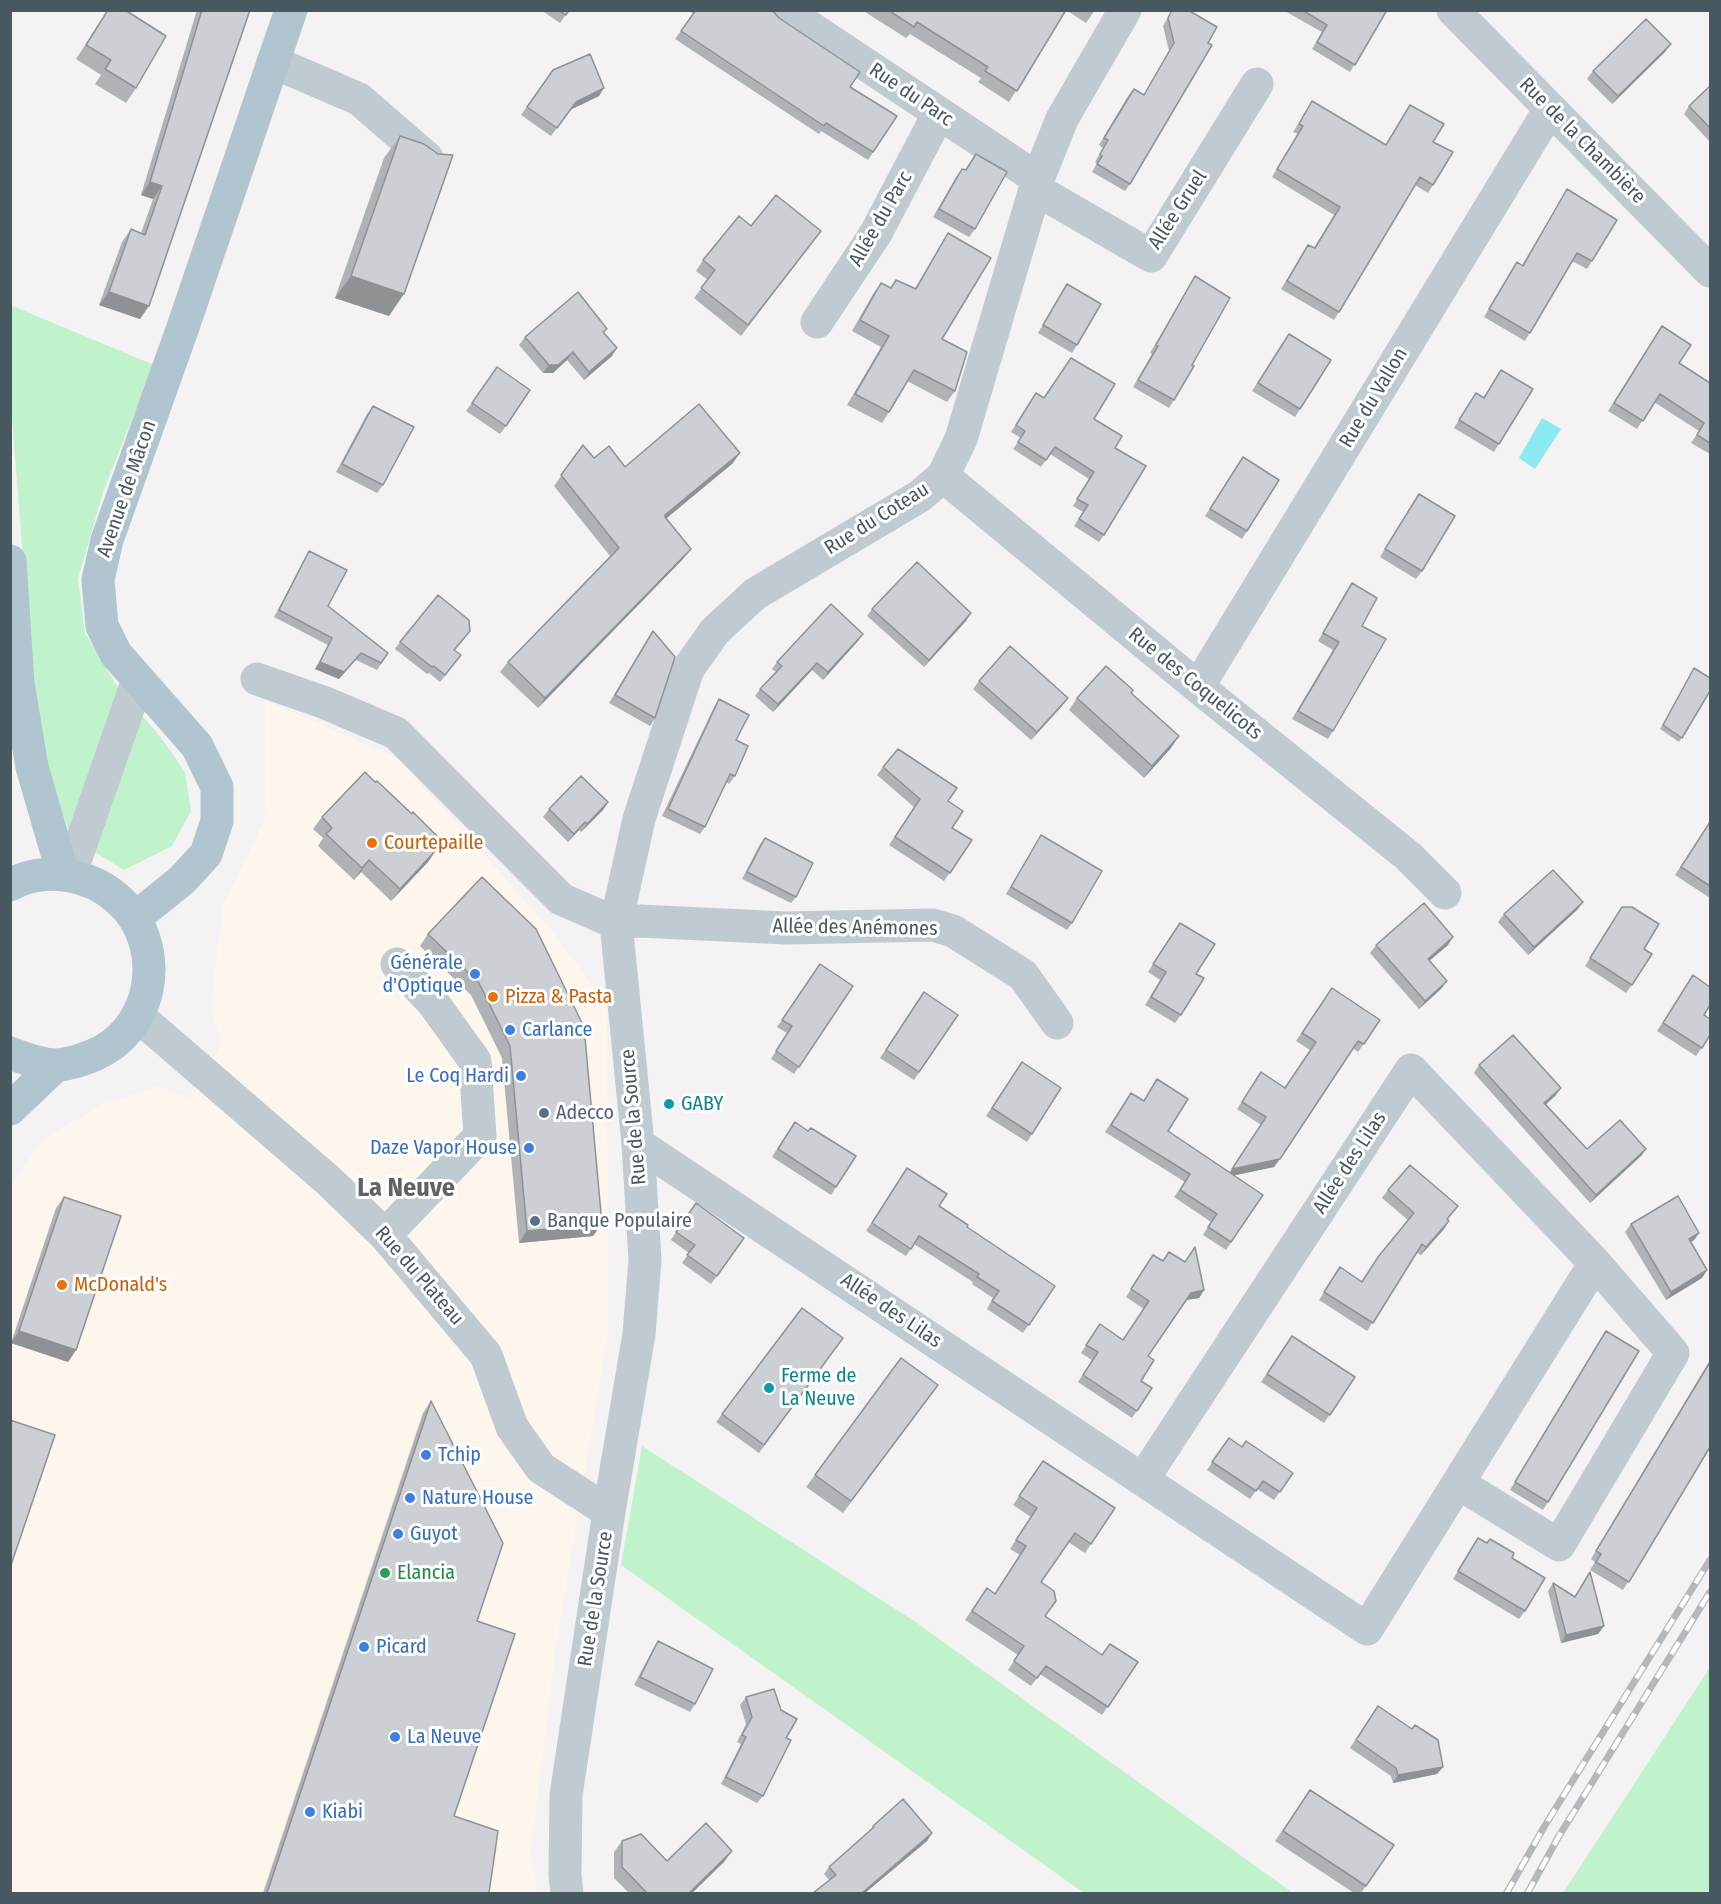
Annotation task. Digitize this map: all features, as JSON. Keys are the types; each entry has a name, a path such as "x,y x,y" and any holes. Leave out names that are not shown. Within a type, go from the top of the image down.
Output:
{"main road":[{"name":"Avenue de Mâcon","path":"135,918 182,880 206,854 218,821 217,787 197,746 116,654 102,626 98,580 107,540 182,330 291,10"},
{"path":"10,561 18,683 32,767 67,874"},
{"path":"10,1053 29,1061 56,1065 81,1061 103,1051 123,1036 138,1016 148,992 150,967 146,942 135,918 118,898 96,883 67,874 12,876"},
{"path":"10,1109 56,1065"}],"street":[{"name":"Rue du Parc","path":"784,10 939,113 1037,184"},
{"name":"Rue du Coteau","path":"616,923 639,819 688,669 715,631 755,594 920,496 943,476 961,439 1037,184 1062,119 1125,10"},
{"name":"Rue de la Chambière","path":"1453,10 1710,271"},
{"path":"273,62 358,99 427,158"},
{"name":"Allée Gruel","path":"1037,184 1151,256 1257,84"},
{"name":"Rue du Vallon","path":"1198,687 1550,109"},
{"name":"Allée du Parc","path":"818,322 876,233 939,113"},
{"name":"Rue des Coquelicots","path":"943,476 1198,687 1408,856 1445,893"},
{"path":"257,679 323,702 396,733 561,899 616,923"},
{"path":"67,874 138,680"},
{"name":"Allée des Anémones","path":"616,923 639,921 786,928 933,926 953,931 1023,975 1057,1023"},
{"name":"Rue de la Source","path":"567,1893 565,1875 566,1796 640,1324 645,1260 638,1144 616,923"},
{"path":"385,1235 480,1136 475,1061 434,1004 397,964"},
{"name":"Rue du Plateau","path":"138,1016 329,1181 385,1235 486,1355 512,1427 541,1468 609,1512"},
{"name":"Allée des Lilas","path":"1143,1479 1412,1070 1595,1263 1673,1353 1559,1545 1458,1483"},
{"name":"Allée des Lilas","path":"638,1144 1367,1629 1595,1263"}],"shaded area":[{"name":"La Neuve","path":"265,700 399,759 551,930 607,1004 608,1335 555,1654 531,1850 537,1893 11,1894 11,1187 43,1139 102,1105 157,1086 192,1098 222,1042 211,1007 223,905 266,817"}],"green space":[{"path":"10,305 154,365 104,489 78,579 85,633 115,683 162,739 185,772 191,811 172,846 124,870 72,838 38,751 11,405"},
{"path":"642,1446 914,1621 1293,1893 1084,1893 621,1565"},
{"path":"1709,1669 1710,1893 1563,1893"}],"water":[{"path":"1542,418 1561,429 1535,469 1519,458"}],"building":[{"path":"108,10 125,10 166,36 136,88 105,69 111,60 86,45"},
{"path":"202,10 250,10 149,306 109,292 131,229 145,235 162,186 150,182"},
{"path":"558,10 569,10 566,15"},
{"path":"696,10 772,10 779,18 860,72 850,87 897,116 873,152 826,123 824,126 681,31"},
{"path":"888,10 1066,10 1017,91 985,71 988,67 917,22 914,27"},
{"path":"1172,10 1188,10 1217,27 1208,43 1212,45 1130,184 1097,164 1108,140 1104,138 1134,89 1144,95 1174,43 1168,18"},
{"path":"1302,10 1387,10 1355,65 1317,42 1327,25"},
{"path":"1646,19 1671,44 1618,96 1593,71"},
{"path":"590,54 604,88 576,102 557,128 527,107 553,70"},
{"path":"1710,86 1710,128 1689,106"},
{"path":"1312,101 1386,145 1410,105 1444,124 1433,142 1453,152 1433,185 1420,177 1339,312 1287,281 1308,245 1315,248 1340,207 1277,169 1303,126 1299,124"},
{"path":"400,136 424,144 438,154 453,155 404,294 351,276"},
{"path":"976,154 1007,172 975,229 939,209 962,169 966,170"},
{"path":"1567,189 1617,220 1592,261 1577,253 1530,333 1489,309 1517,262 1523,266"},
{"path":"776,195 821,231 748,325 701,288 715,270 703,260 739,216 751,226"},
{"path":"948,233 991,258 942,339 967,352 955,391 914,370 889,412 855,394 889,336 860,320 881,283 891,288 896,280 916,289"},
{"path":"1195,276 1230,298 1174,400 1138,380"},
{"path":"1067,284 1101,304 1077,345 1043,325"},
{"path":"578,292 607,329 603,332 617,348 589,372 573,352 558,365 549,365 525,337"},
{"path":"1662,326 1691,345 1679,363 1710,383 1710,443 1697,435 1704,423 1660,394 1643,421 1614,403"},
{"path":"1289,334 1331,360 1300,409 1258,383"},
{"path":"1071,358 1115,384 1094,419 1122,436 1115,448 1146,466 1104,535 1079,519 1088,505 1077,499 1094,472 1055,447 1046,460 1018,442 1025,431 1016,425 1036,393 1044,398"},
{"path":"497,367 530,390 506,426 472,403"},
{"path":"1501,370 1533,389 1499,444 1459,420 1476,393 1484,398"},
{"path":"699,404 740,453 665,515 691,549 545,698 508,662 619,548 561,475 583,445 594,458 609,446 625,467"},
{"path":"373,406 414,427 383,485 342,464"},
{"path":"1243,457 1279,480 1247,531 1210,509"},
{"path":"1419,494 1455,516 1422,571 1385,549"},
{"path":"309,551 347,570 328,606 388,653 381,663 361,653 344,672 320,662 332,638 279,610"},
{"path":"917,562 971,613 929,660 872,609"},
{"path":"1352,583 1377,598 1362,626 1386,639 1333,731 1298,711 1339,642 1323,633"},
{"path":"438,595 469,620 470,631 454,650 461,655 445,675 400,642"},
{"path":"831,604 863,634 828,672 817,663 778,704 760,689 782,666 777,662"},
{"path":"653,631 675,657 655,718 615,695"},
{"path":"1010,646 1068,698 1037,732 979,681"},
{"path":"1106,666 1133,690 1131,693 1179,736 1152,766 1077,698"},
{"path":"1694,668 1710,678 1710,691 1682,738 1663,725"},
{"path":"719,699 749,715 736,740 748,746 735,776 730,774 705,827 668,809"},
{"path":"898,749 957,788 948,801 963,811 952,828 972,840 950,873 895,837 920,799 883,767"},
{"name":"Courtepaille","path":"365,772 412,814 413,812 441,840 434,847 436,850 400,889 369,860 362,868 326,834 332,828 322,817"},
{"path":"581,776 608,802 574,834 549,809"},
{"path":"1710,822 1710,886 1681,867"},
{"path":"1041,835 1102,871 1072,923 1011,887"},
{"path":"765,838 813,863 796,897 747,872"},
{"path":"1553,870 1583,902 1534,947 1504,914"},
{"path":"482,877 536,929 584,1027 602,1224 527,1231 510,1046 479,983 428,934"},
{"path":"1424,903 1453,937 1428,959 1447,981 1425,1001 1376,945"},
{"path":"1622,907 1632,907 1659,924 1644,949 1652,954 1632,985 1590,958"},
{"path":"1180,923 1215,944 1196,974 1204,978 1181,1015 1151,997 1166,972 1153,964"},
{"path":"820,964 853,986 799,1067 776,1051 792,1026 782,1020"},
{"path":"1693,975 1710,987 1710,1005 1704,1015 1710,1019 1710,1035 1702,1048 1663,1023"},
{"path":"1332,988 1380,1020 1364,1044 1358,1041 1280,1159 1232,1169 1266,1117 1242,1102 1261,1072 1285,1088 1316,1042 1302,1033"},
{"path":"924,992 958,1015 919,1072 886,1050"},
{"path":"1513,1035 1561,1088 1544,1103 1587,1149 1620,1120 1646,1149 1596,1195 1479,1065"},
{"path":"1022,1062 1061,1088 1032,1134 992,1108"},
{"path":"1157,1079 1188,1099 1168,1131 1263,1195 1231,1242 1208,1227 1217,1214 1180,1190 1190,1174 1111,1125 1131,1093 1144,1101"},
{"path":"795,1122 808,1131 811,1128 856,1156 836,1187 778,1149"},
{"path":"1410,1165 1458,1206 1447,1219 1449,1221 1426,1247 1422,1244 1373,1323 1324,1292 1340,1267 1362,1282 1378,1257 1414,1213 1388,1190"},
{"path":"907,1168 947,1194 939,1206 1055,1286 1029,1325 992,1301 999,1291 977,1277 979,1274 919,1236 911,1249 872,1223"},
{"path":"1678,1196 1699,1233 1689,1239 1707,1270 1671,1292 1631,1224"},
{"name":"McDonald's","path":"64,1197 121,1216 76,1350 19,1331"},
{"path":"696,1203 744,1238 717,1276 687,1255 695,1245 676,1232"},
{"path":"1195,1247 1204,1290 1191,1293 1148,1356 1154,1360 1141,1381 1152,1388 1137,1411 1083,1375 1098,1352 1086,1345 1100,1324 1123,1340 1149,1301 1131,1289 1153,1255 1163,1261 1169,1252 1185,1262"},
{"name":"Ferme de La Neuve","path":"802,1308 843,1338 764,1445 722,1414"},
{"path":"1606,1331 1639,1351 1548,1502 1515,1482"},
{"path":"1292,1336 1355,1377 1330,1415 1267,1374"},
{"path":"901,1358 938,1385 851,1501 815,1475"},
{"path":"1710,1362 1710,1447 1629,1582 1596,1562 1601,1554 1596,1551"},
{"name":"La Neuve","path":"431,1401 503,1543 477,1621 515,1634 454,1816 498,1831 489,1893 267,1893"},
{"path":"10,1420 55,1435 10,1568"},
{"path":"1229,1438 1242,1447 1246,1441 1293,1473 1280,1492 1263,1481 1256,1491 1212,1462"},
{"path":"1043,1461 1115,1508 1091,1544 1075,1533 1041,1582 1054,1591 1056,1601 1045,1616 1102,1655 1110,1644 1138,1662 1108,1707 1046,1666 1037,1678 1014,1661 1024,1646 972,1611 987,1588 995,1594 1026,1546 1016,1540 1037,1508 1019,1496"},
{"path":"1478,1538 1487,1543 1490,1539 1514,1553 1512,1558 1545,1578 1525,1611 1458,1571"},
{"path":"1590,1572 1604,1626 1566,1635 1553,1583 1575,1597"},
{"path":"658,1641 713,1669 695,1704 640,1677"},
{"path":"774,1689 781,1710 797,1719 786,1738 791,1740 763,1796 726,1777 746,1737 742,1735 752,1717 746,1697"},
{"path":"1378,1706 1412,1729 1415,1725 1438,1740 1443,1767 1398,1775 1396,1768 1356,1740"},
{"path":"1310,1790 1394,1845 1366,1886 1283,1831"},
{"path":"903,1799 932,1833 862,1893 813,1893 836,1875 829,1867"},
{"path":"706,1823 732,1851 689,1893 647,1893 622,1867 622,1841 641,1834 667,1861"}],"railway":[{"path":"1506,1894 1544,1827 1710,1560"},
{"path":"1527,1894 1559,1836 1710,1592"}],"place":[{"name":"Courtepaille","path":"372,843"},
{"name":"Générale d'Optique","path":"475,974"},
{"name":"Pizza & Pasta","path":"493,997"},
{"name":"Carlance","path":"510,1030"},
{"name":"Le Coq Hardi","path":"521,1076"},
{"name":"GABY","path":"669,1104"},
{"name":"Adecco","path":"544,1113"},
{"name":"Daze Vapor House","path":"529,1148"},
{"name":"Banque Populaire","path":"535,1221"},
{"name":"McDonald's","path":"62,1285"},
{"name":"Ferme de La Neuve","path":"769,1388"},
{"name":"Tchip","path":"426,1455"},
{"name":"Nature House","path":"410,1498"},
{"name":"Guyot","path":"398,1534"},
{"name":"Elancia","path":"385,1573"},
{"name":"Picard","path":"364,1647"},
{"name":"La Neuve","path":"395,1737"},
{"name":"Kiabi","path":"310,1812"}],"district":[{"name":"La Neuve","path":"406,1189"}]}
